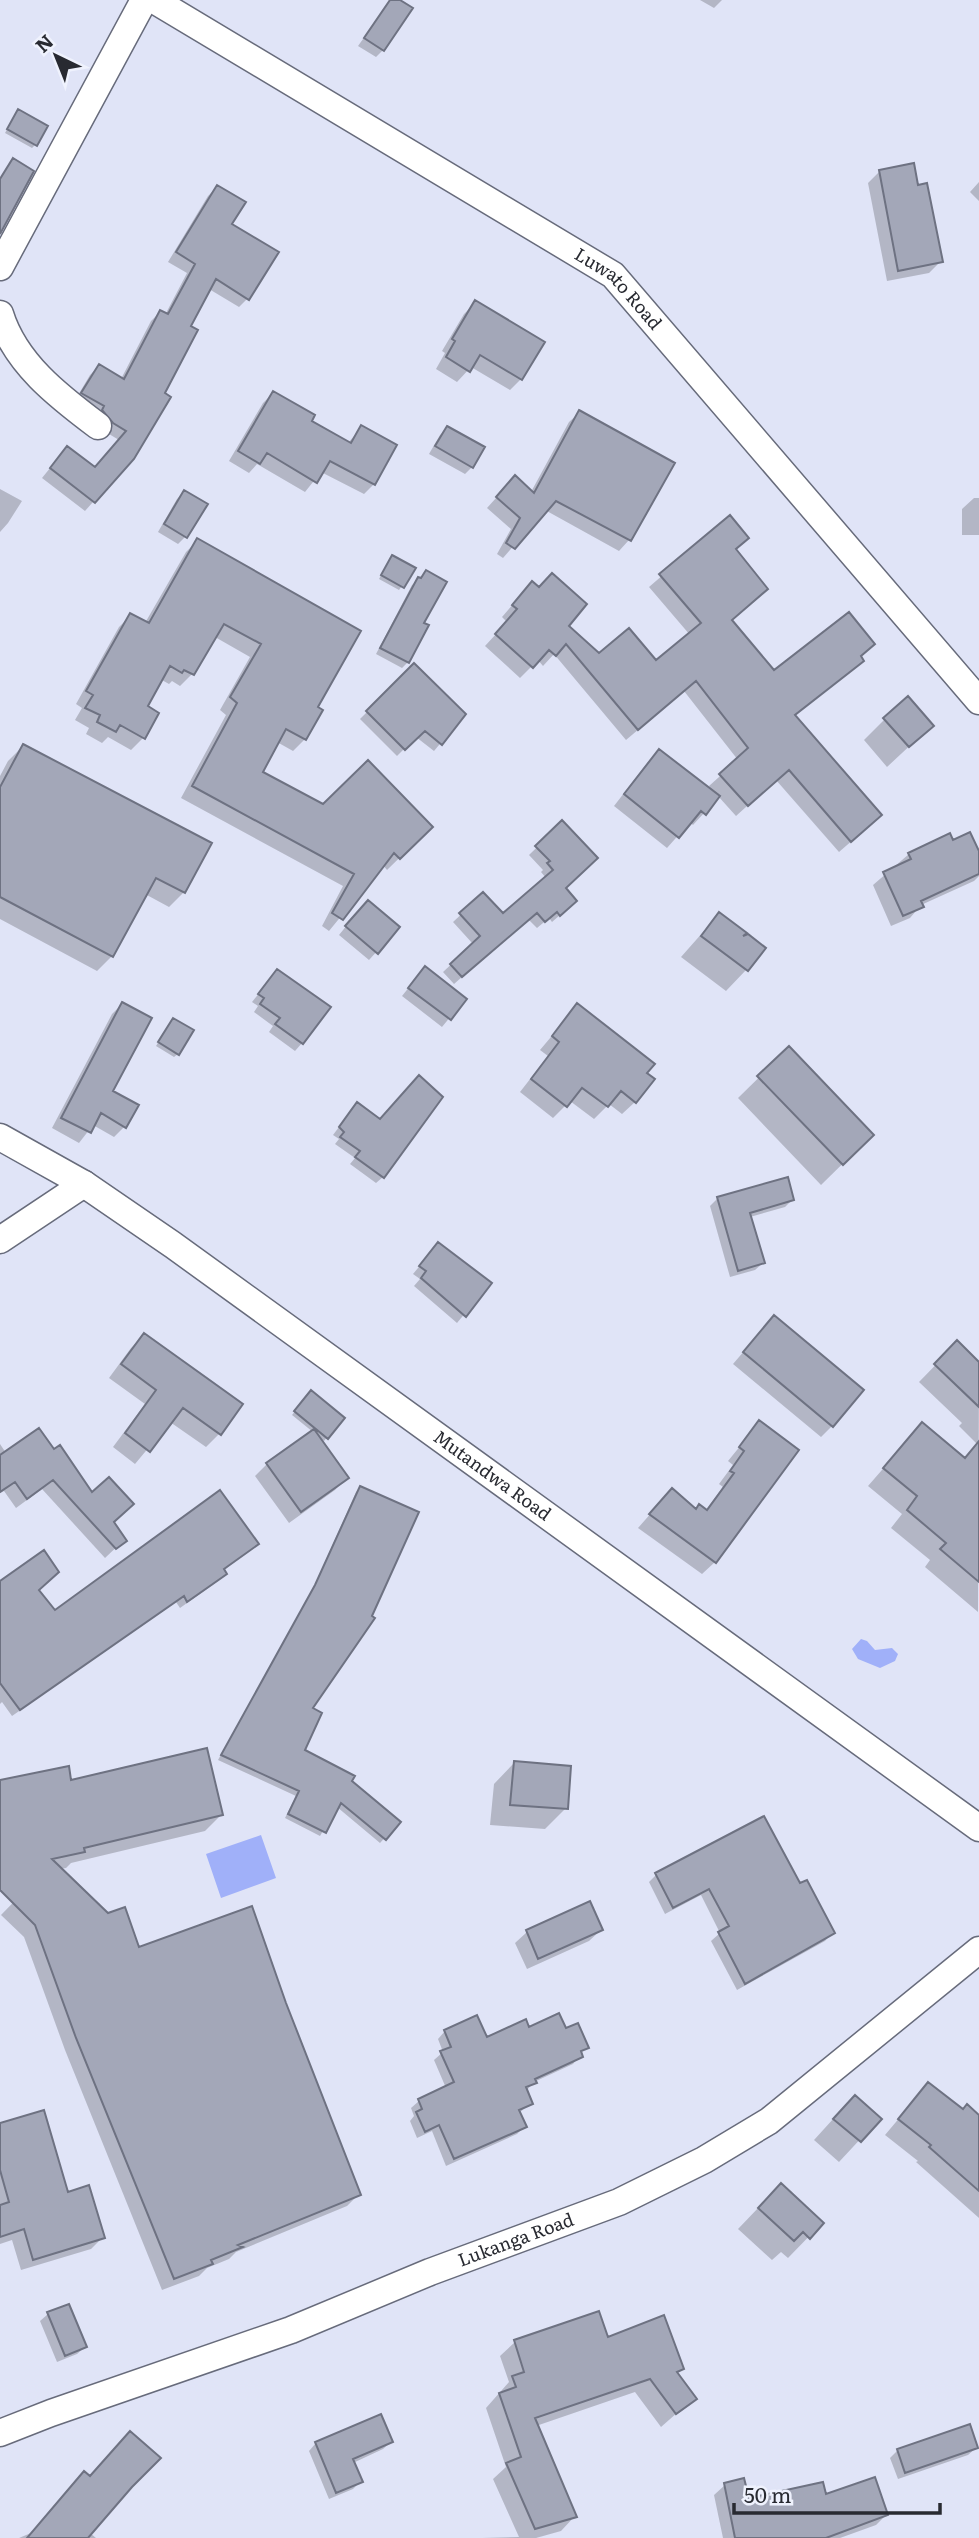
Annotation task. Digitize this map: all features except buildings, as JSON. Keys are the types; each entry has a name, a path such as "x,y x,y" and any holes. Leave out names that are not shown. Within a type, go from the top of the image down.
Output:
{"street":[{"path":"0,267 144,0"},
{"name":"Luwato Road","path":"154,0 613,275 979,701"},
{"path":"0,314 11,343 24,361 44,382 98,426"},
{"name":"Mutandwa Road","path":"0,1137 85,1184 173,1245 979,1828"},
{"path":"0,1240 85,1184"},
{"name":"Lukanga Road","path":"0,2433 291,2330 430,2272 631,2196 704,2160 769,2121 979,1950"}],"water":[{"path":"861,1639 867,1641 875,1650 892,1648 898,1654 895,1661 880,1668 858,1659 852,1649"},
{"path":"261,1835 276,1878 221,1898 206,1854"}]}
